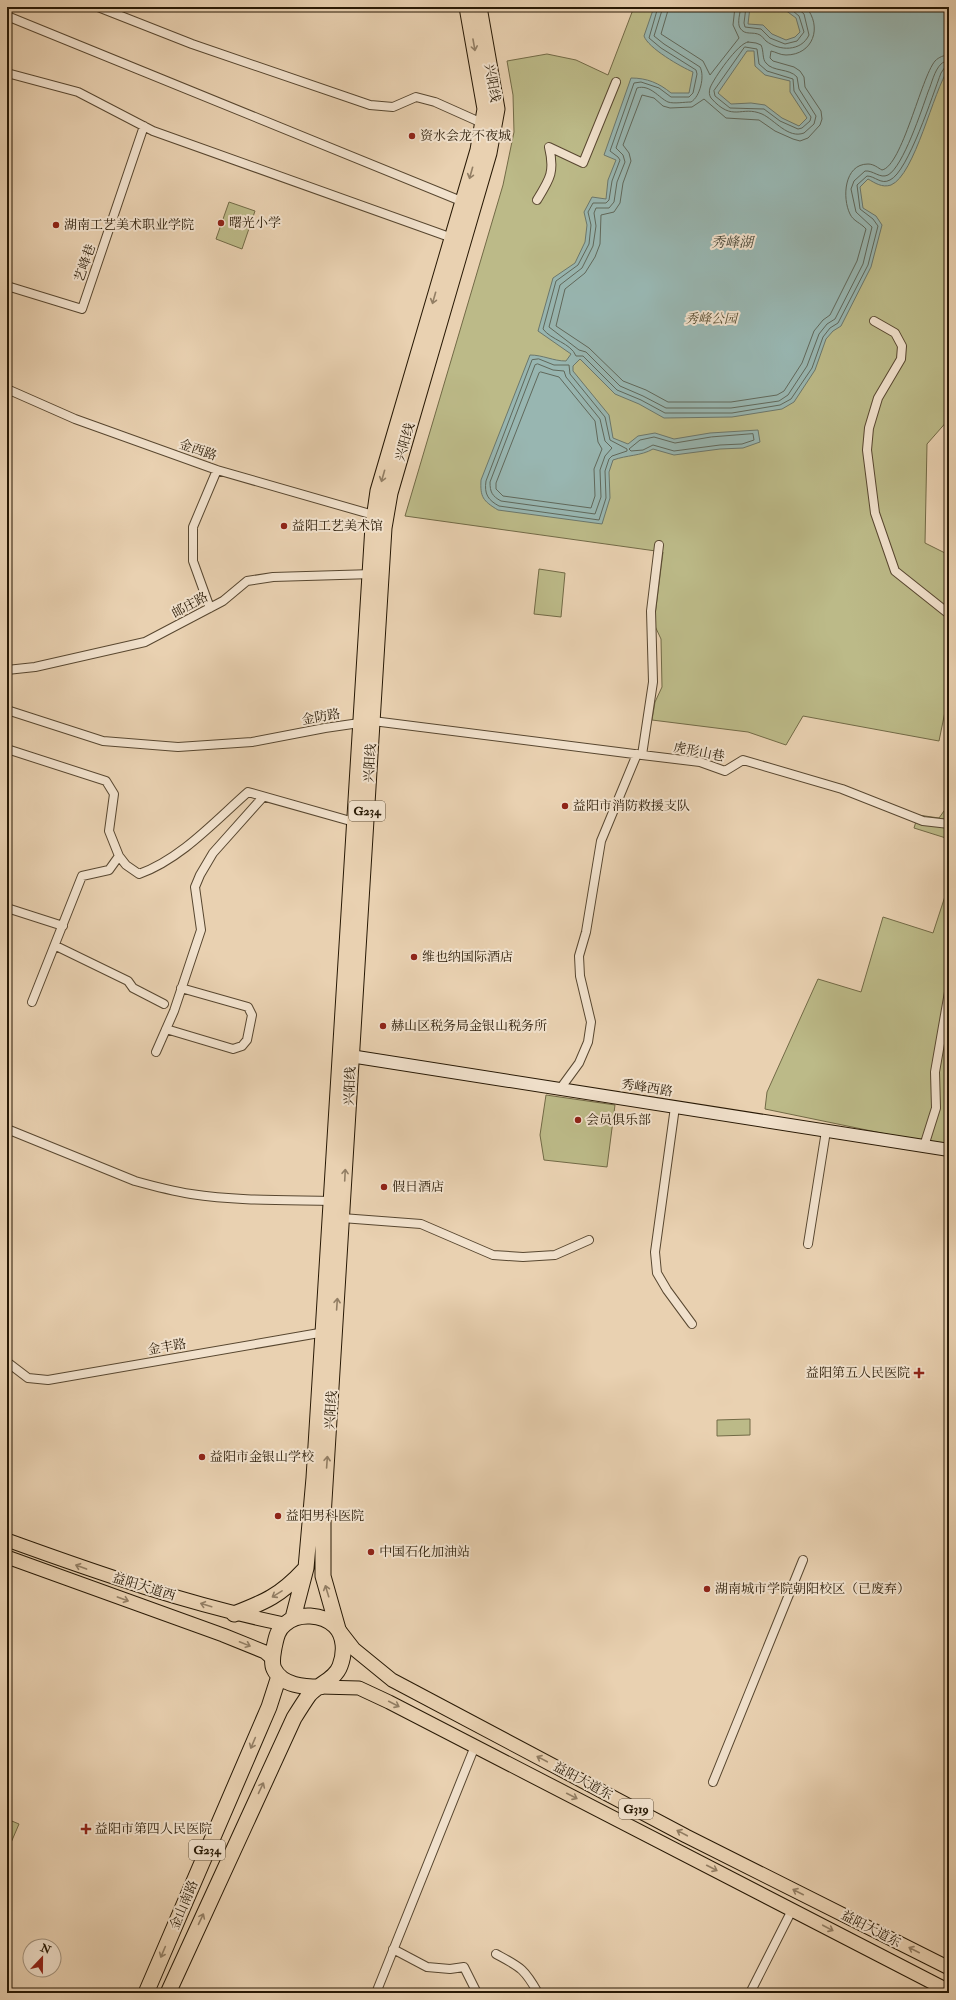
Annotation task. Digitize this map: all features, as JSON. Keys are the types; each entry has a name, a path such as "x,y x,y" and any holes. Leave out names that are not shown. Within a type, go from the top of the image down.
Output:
{"highway":[{"name":"兴阳线","path":"338,1628 322,1576 331,1201 346,1056 380,517 390,493 468,204 485,109 467,7"},
{"name":"兴阳线","path":"468,204 489,153 497,109 479,7"},
{"name":"兴阳线","path":"289,1621 306,1568 329,1331 342,1218 354,822 367,722"},
{"path":"234,1614 263,1603 287,1588 306,1568"},
{"path":"289,1621 317,1616 331,1621 338,1628"},
{"name":"G234","path":"279,1676 274,1669 273,1659 277,1634 289,1621"},
{"name":"G234","path":"320,1687 333,1676 340,1667 343,1651 343,1636 338,1628"},
{"path":"279,1676 300,1687 320,1687"},
{"name":"金山南路","path":"146,1993 269,1707 279,1676"},
{"name":"金山南路","path":"168,1993 294,1718 310,1694 320,1687"},
{"path":"232,1793 254,1805"},
{"path":"222,1815 245,1824"}],"main road":[{"name":"益阳大道西","path":"7,1540 95,1572 234,1614 289,1621"},
{"name":"益阳大道西","path":"7,1557 223,1635 265,1652 273,1659"},
{"name":"益阳大道东","path":"338,1628 354,1649 392,1680 686,1836 949,1968"},
{"name":"G319","path":"320,1687 359,1688 411,1713 949,1992"},
{"path":"411,1713 420,1695"}],"street":[{"path":"98,7 192,44 370,105 393,107 401,102 416,97 435,102 482,123"},
{"path":"7,16 468,204"},
{"path":"7,73 78,92 144,126 458,240"},
{"path":"537,200 552,170 553,164 549,147 583,163 616,82"},
{"name":"艺峰巷","path":"7,286 82,309 144,126"},
{"path":"874,321 895,333 902,346 901,358 878,398 869,428 867,450 875,513 895,571 949,614"},
{"name":"金西路","path":"7,389 75,419 217,470 380,517"},
{"path":"210,608 192,561 194,527 217,470"},
{"path":"560,1089 579,1064 588,1042 591,1022 580,976 579,956 586,932 601,840 639,755 653,682 651,611 659,545"},
{"name":"邮庄路","path":"7,670 35,667 145,642 223,601 247,581 273,577 376,574"},
{"name":"金防路","path":"7,710 103,741 178,746 252,742 324,728 367,722 639,755"},
{"path":"7,749 106,781 114,794 109,831 120,856 126,865 139,874 150,870 181,850 248,792 354,822"},
{"name":"虎形山巷","path":"639,755 700,762 725,771 743,760 842,789 923,821 949,824"},
{"path":"156,1052 166,1030 201,930 195,888 200,875 213,854 263,797"},
{"path":"32,1002 64,926 82,876 109,870 120,856"},
{"path":"7,908 64,926"},
{"path":"56,946 128,981 133,988 164,1004"},
{"path":"166,1030 233,1049 242,1046 247,1040 252,1015 248,1007 181,988"},
{"path":"924,1146 936,1108 935,1072 949,992"},
{"name":"秀峰西路","path":"346,1056 949,1150"},
{"path":"675,1107 655,1252 657,1273 667,1290 692,1324"},
{"path":"7,1129 135,1181 183,1192 229,1198 331,1201"},
{"path":"808,1244 826,1131"},
{"path":"342,1218 421,1224 494,1255 522,1257 555,1255 589,1240"},
{"name":"金丰路","path":"7,1362 28,1378 48,1380 329,1331"},
{"path":"713,1782 803,1560"},
{"path":"376,1993 474,1746"},
{"path":"750,1993 792,1910"},
{"path":"393,1949 427,1966 450,1969 464,1967 477,1993"},
{"path":"496,1954 519,1966 527,1974 538,1993"}],"green space":[{"name":"秀峰公园","path":"634,7 949,7 949,419 927,444 925,543 949,555 949,692 939,741 803,716 786,745 748,732 652,720 655,702 662,687 661,639 654,624 663,552 405,516 503,185 514,132 513,95 507,61 547,54 576,60 608,75"},
{"path":"229,202 255,211 242,249 216,239"},
{"path":"539,569 565,573 561,617 534,614"},
{"path":"949,804 949,839 914,828 918,815 939,818"},
{"path":"949,884 949,1147 765,1109 767,1092 818,979 861,992 883,917 933,933"},
{"name":"会员俱乐部","path":"546,1095 615,1105 607,1167 544,1160 540,1135"},
{"path":"750,1419 750,1435 717,1436 717,1420"},
{"path":"7,1819 19,1824 7,1852"}],"water":[{"name":"秀峰湖","path":"654,7 750,7 748,24 763,25 772,34 786,40 795,37 800,32 796,18 781,7 949,7 949,68 943,79 916,150 900,178 888,186 879,185 868,179 860,187 863,208 876,216 882,225 871,267 841,326 833,331 826,339 815,370 794,402 782,409 732,417 664,418 639,404 615,394 580,359 573,366 573,371 609,415 613,438 628,444 638,436 655,433 674,439 710,433 758,430 760,442 743,448 720,449 674,455 653,449 644,453 613,460 609,472 610,498 602,524 498,510 489,504 482,495 481,480 530,355 566,361 571,354 538,331 553,278 575,263 585,242 587,225 584,212 592,197 606,199 608,180 616,160 604,155 631,78 652,82 662,86 671,93 689,93 693,72 673,62 658,51 647,41 644,36","holes":["747,51 754,51 755,66 765,75 790,81 790,92 807,118 799,126 782,118 765,105 751,103 731,104 718,93"]}],"place":[{"name":"资水会龙不夜城","path":"412,136"},
{"name":"曙光小学","path":"221,223"},
{"name":"湖南工艺美术职业学院","path":"56,225"},
{"name":"益阳工艺美术馆","path":"284,526"},
{"name":"益阳市消防救援支队","path":"565,806"},
{"name":"维也纳国际酒店","path":"414,957"},
{"name":"赫山区税务局金银山税务所","path":"383,1026"},
{"name":"会员俱乐部","path":"578,1120"},
{"name":"假日酒店","path":"384,1187"},
{"name":"益阳第五人民医院","path":"919,1373"},
{"name":"益阳市金银山学校","path":"202,1457"},
{"name":"益阳男科医院","path":"278,1516"},
{"name":"中国石化加油站","path":"371,1552"},
{"name":"湖南城市学院朝阳校区（已废弃）","path":"707,1589"},
{"name":"益阳市第四人民医院","path":"86,1829"}]}
